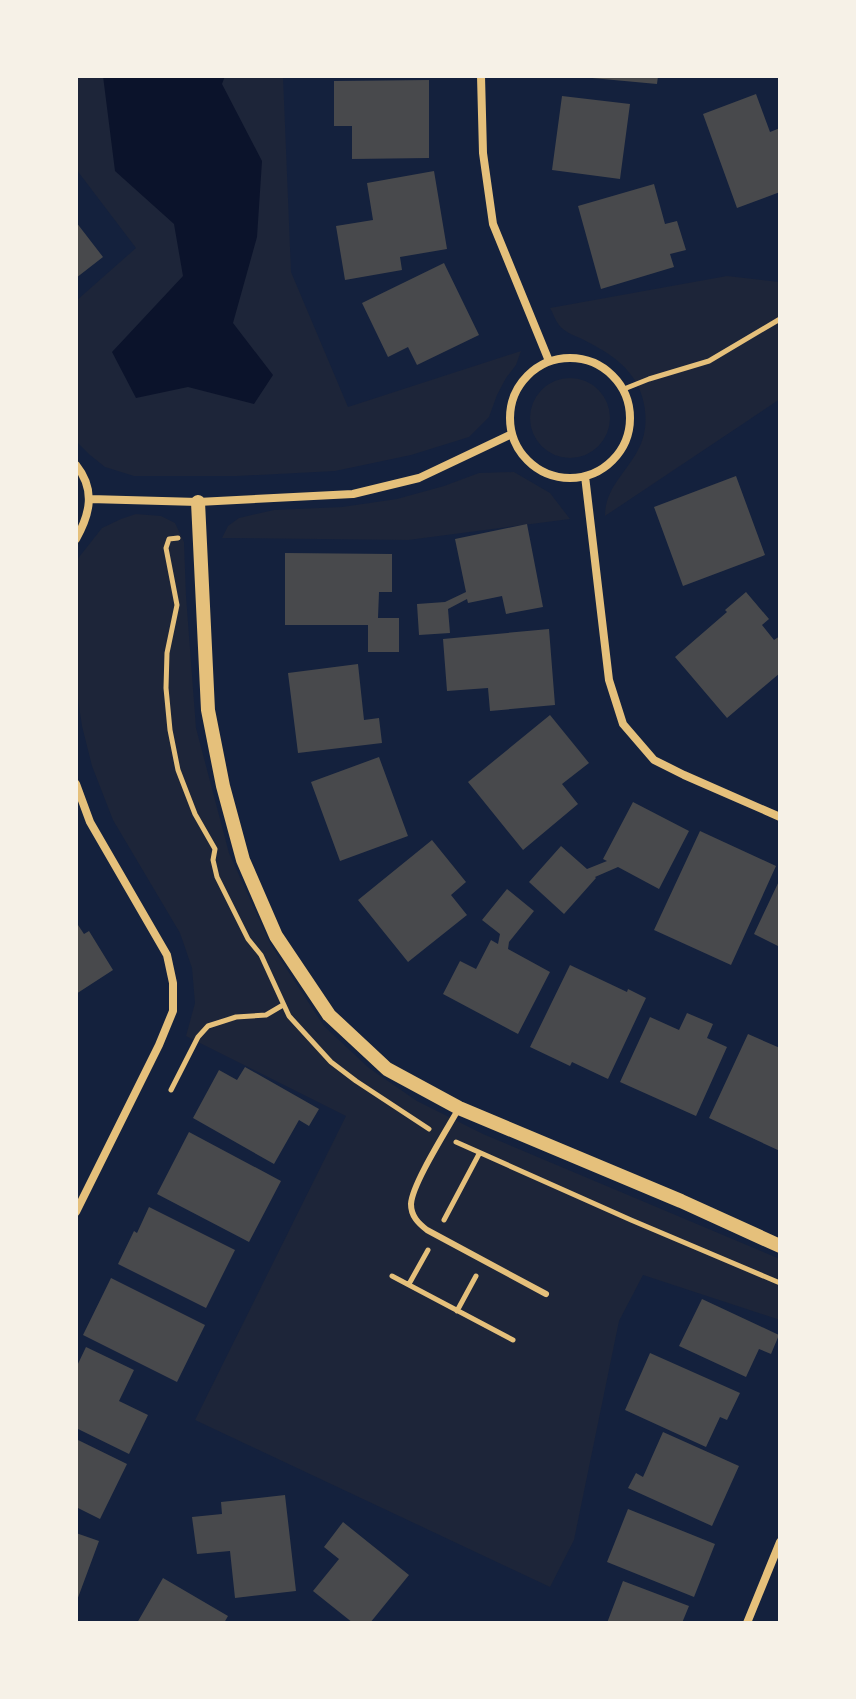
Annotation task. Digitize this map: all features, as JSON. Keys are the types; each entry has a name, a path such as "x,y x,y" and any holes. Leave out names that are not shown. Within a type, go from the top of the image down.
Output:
{"street":[{"path":"481,76 483,153 493,224 549,361"},
{"path":"570,357 591,360 609,371 624,389 631,415 628,436 616,458 593,474 566,478 542,471 523,456 512,434 510,410 517,390 530,373 549,361 570,357"},
{"path":"90,499 198,502 353,494 419,478 512,434"},
{"path":"76,465 83,473 90,499 86,521 76,539"},
{"path":"585,476 609,680 623,724 654,760 780,817"},
{"path":"198,502 208,710 220,771 243,860 276,936 329,1015 387,1069 459,1108 780,1246"},
{"path":"76,784 90,822 167,955 173,983 173,1011 76,1212"},
{"path":"747,1623 780,1542"}],"lane":[{"path":"459,1108 416,1185 411,1207 414,1216 427,1230 546,1294"}],"path":[{"path":"624,389 709,361 780,319"},
{"path":"199,538 169,539 166,548 177,605 167,653 170,730 178,770 195,814 215,849 213,860 217,877 248,939 261,955 289,1016 331,1062 423,1126 780,1283"},
{"path":"171,1090 198,1037 208,1026 236,1017 266,1015 283,1005"},
{"path":"457,1311 484,1260"},
{"path":"392,1276 513,1340"}],"shaded area":[{"path":"76,76 283,76 291,272 348,407 521,351 489,417 469,437 411,455 335,471 237,476 134,476 105,467 90,455 76,441 76,301 136,248 76,169"},
{"path":"103,76 225,76 222,84 262,161 257,237 233,323 273,375 254,404 188,387 136,398 112,352 183,276 174,224 115,171"},
{"path":"727,276 780,282 780,399 605,516 612,489 642,442 645,414 642,396 623,365 603,350 563,329 550,308"},
{"path":"570,378 585,381 598,390 607,403 610,418 607,433 598,446 585,455 570,458 555,455 542,446 533,433 530,418 533,403 542,390 555,381"},
{"path":"514,472 550,493 570,519 408,540 222,538 228,526 239,518 274,510 342,507 397,499 479,473"},
{"path":"136,514 161,516 175,523 184,542 196,728 229,853 271,945 324,1026 369,1068 417,1101 483,1134 780,1259 780,1320 643,1275 619,1321 574,1540 550,1587 195,1420 346,1116 186,1036 195,1003 192,968 180,933 113,820 92,766 76,686 76,561 102,528"}],"building":[{"path":"592,76 658,76 657,84"},
{"path":"429,80 429,158 352,159 352,126 334,126 334,81"},
{"path":"756,94 770,132 780,128 780,192 737,208 703,114"},
{"path":"562,96 630,104 620,179 552,170"},
{"path":"434,171 447,249 400,257 402,270 345,280 336,226 373,220 367,183"},
{"path":"654,184 665,224 677,221 686,250 670,254 674,267 601,289 578,206"},
{"path":"76,222 103,257 76,278"},
{"path":"444,263 479,335 417,365 408,347 388,357 362,303"},
{"path":"736,476 765,555 683,586 654,507"},
{"path":"527,524 543,607 506,614 502,596 468,603 467,599 448,609 450,633 419,635 417,604 445,602 466,592 455,539"},
{"path":"285,553 392,554 392,592 379,592 378,618 399,618 399,652 368,652 368,625 285,625"},
{"path":"746,592 769,619 762,625 774,640 780,636 780,673 727,718 675,657"},
{"path":"549,629 555,705 490,711 488,688 447,691 443,639"},
{"path":"358,664 364,720 379,718 382,743 298,753 288,673"},
{"path":"550,715 589,763 562,784 578,804 523,850 468,782"},
{"path":"379,757 408,836 340,861 311,782"},
{"path":"633,802 689,831 659,889 618,867 595,877 564,914 529,882 561,846 587,869 607,861 603,859"},
{"path":"700,831 776,866 731,965 654,930"},
{"path":"432,840 466,882 451,895 467,915 408,962 358,900"},
{"path":"780,879 780,947 754,934"},
{"path":"507,889 534,911 509,942 508,949 550,972 518,1034 443,994 460,961 476,969 491,940 498,944 500,934 482,920"},
{"path":"76,922 84,934 89,931 113,970 76,994"},
{"path":"570,965 646,998 608,1079 530,1047"},
{"path":"687,1013 713,1024 707,1038 727,1047 696,1116 620,1082 650,1017 679,1030"},
{"path":"748,1034 780,1048 780,1151 709,1118"},
{"path":"245,1067 319,1109 309,1126 299,1120 274,1164 193,1118 219,1070 237,1080"},
{"path":"189,1132 281,1181 249,1242 157,1194"},
{"path":"149,1207 235,1250 206,1308 118,1264"},
{"path":"111,1278 205,1325 177,1382 83,1335"},
{"path":"702,1299 779,1335 771,1354 759,1349 746,1377 679,1346"},
{"path":"86,1347 134,1370 119,1401 148,1415 129,1454 76,1428 76,1368"},
{"path":"650,1353 740,1393 727,1420 720,1417 706,1447 625,1410"},
{"path":"663,1432 739,1466 712,1526 628,1488 636,1473 643,1477"},
{"path":"76,1439 127,1464 100,1519 76,1507"},
{"path":"285,1495 296,1591 235,1598 230,1551 197,1554 192,1517 222,1514 221,1502"},
{"path":"628,1509 715,1544 694,1597 607,1562"},
{"path":"343,1522 409,1575 370,1623 353,1623 313,1591 339,1559 324,1547"},
{"path":"76,1533 99,1541 76,1603"},
{"path":"163,1578 228,1616 224,1623 137,1623"},
{"path":"623,1581 689,1606 682,1623 607,1623"}]}
